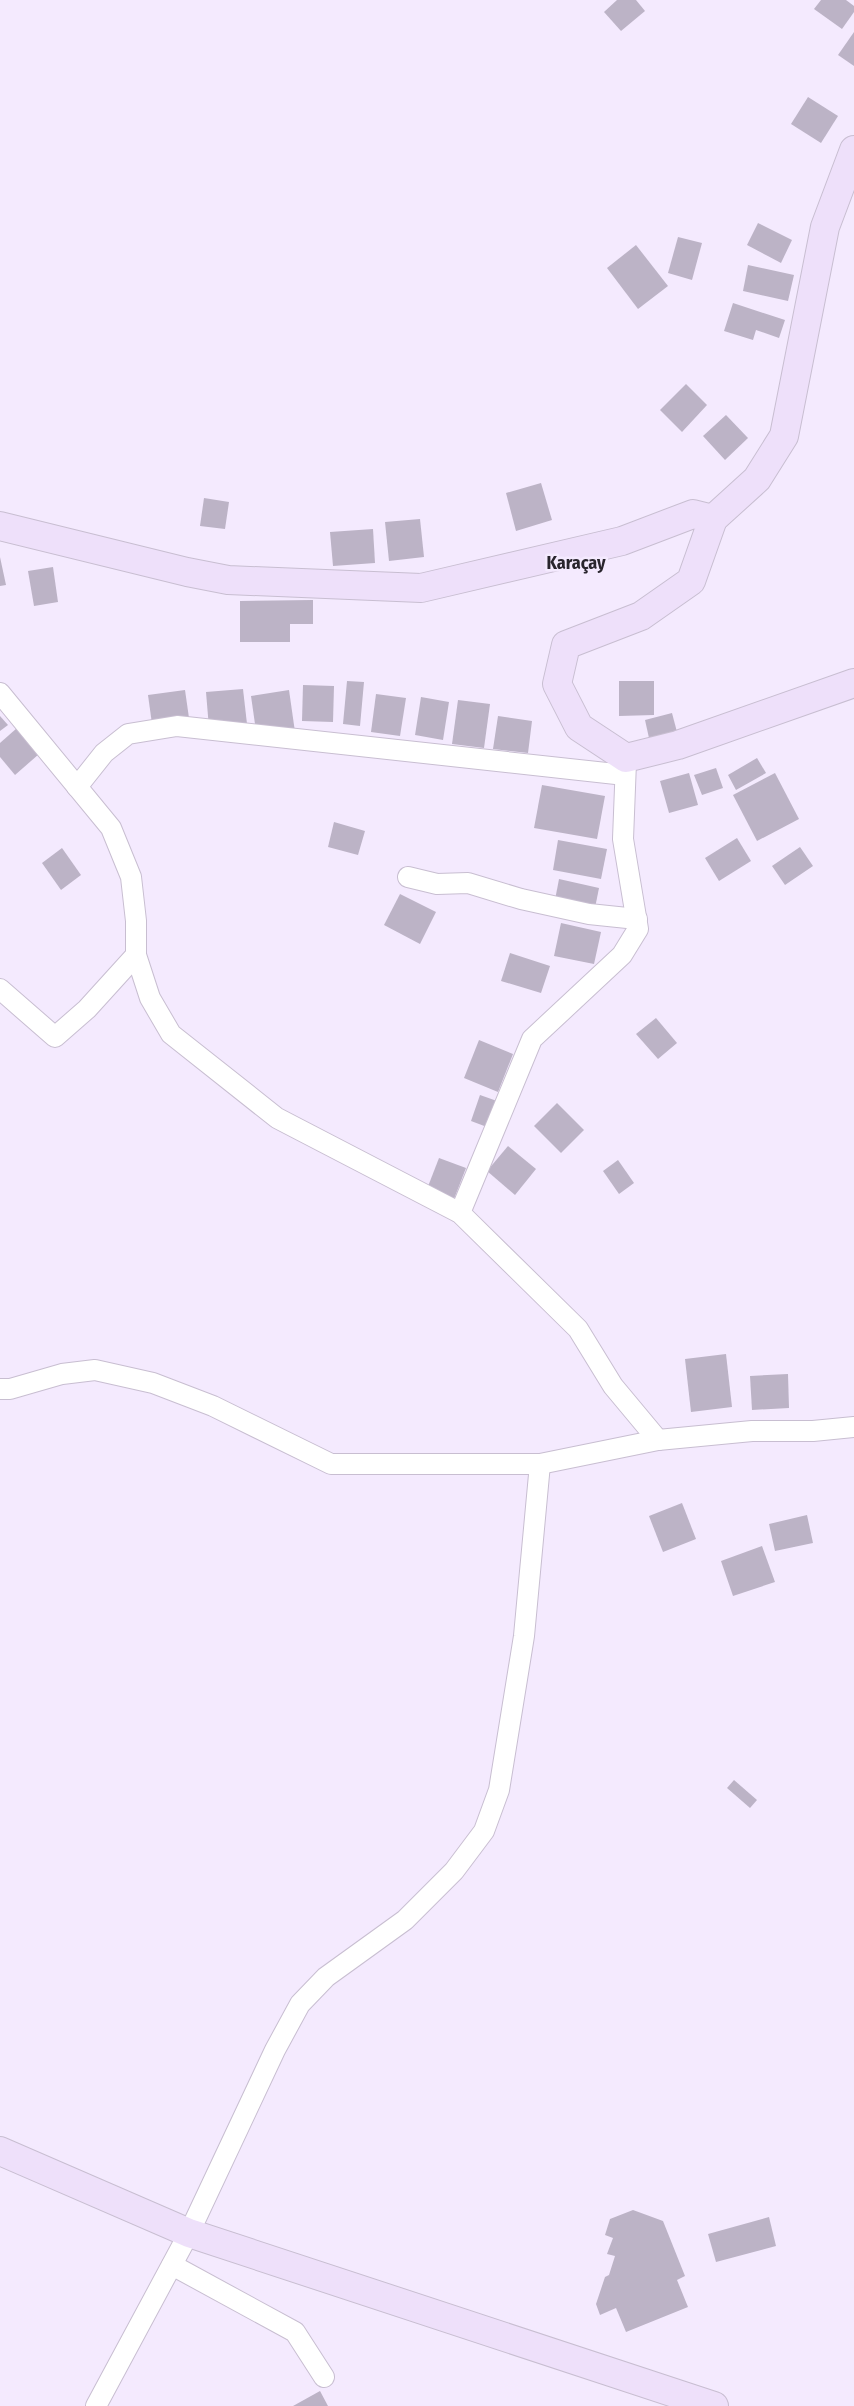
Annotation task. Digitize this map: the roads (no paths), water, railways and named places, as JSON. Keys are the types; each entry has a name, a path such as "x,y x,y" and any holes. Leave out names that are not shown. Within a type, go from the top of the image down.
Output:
{"street":[{"path":"626,767 580,728 557,684 566,645 641,616 691,581 714,520 756,479 784,436 825,227 854,150"},
{"path":"0,526 187,572 228,580 421,588 622,541 693,514 714,520"},
{"path":"77,787 104,753 128,734 177,726 626,767 678,745 854,683"},
{"path":"0,693 111,828 131,877 136,921 136,955 150,998 171,1034 277,1118 460,1213 578,1329 613,1386 658,1440"},
{"path":"460,1213 532,1039 622,955 638,929 623,839 626,767"},
{"path":"408,877 437,884 468,883 522,899 589,914 637,920"},
{"path":"0,989 55,1037 87,1010 136,955"},
{"path":"0,1389 10,1389 62,1374 95,1370 154,1383 213,1406 331,1464 540,1464 658,1440 752,1431 813,1431 854,1426"},
{"path":"96,2406 189,2233 275,2050 300,2004 326,1977 405,1920 454,1871 484,1831 499,1790 524,1636 540,1464"},
{"path":"0,2151 189,2233 714,2406"},
{"path":"172,2265 295,2332 324,2377"}],"district":[{"name":"Karaçay","path":"576,563"}]}
